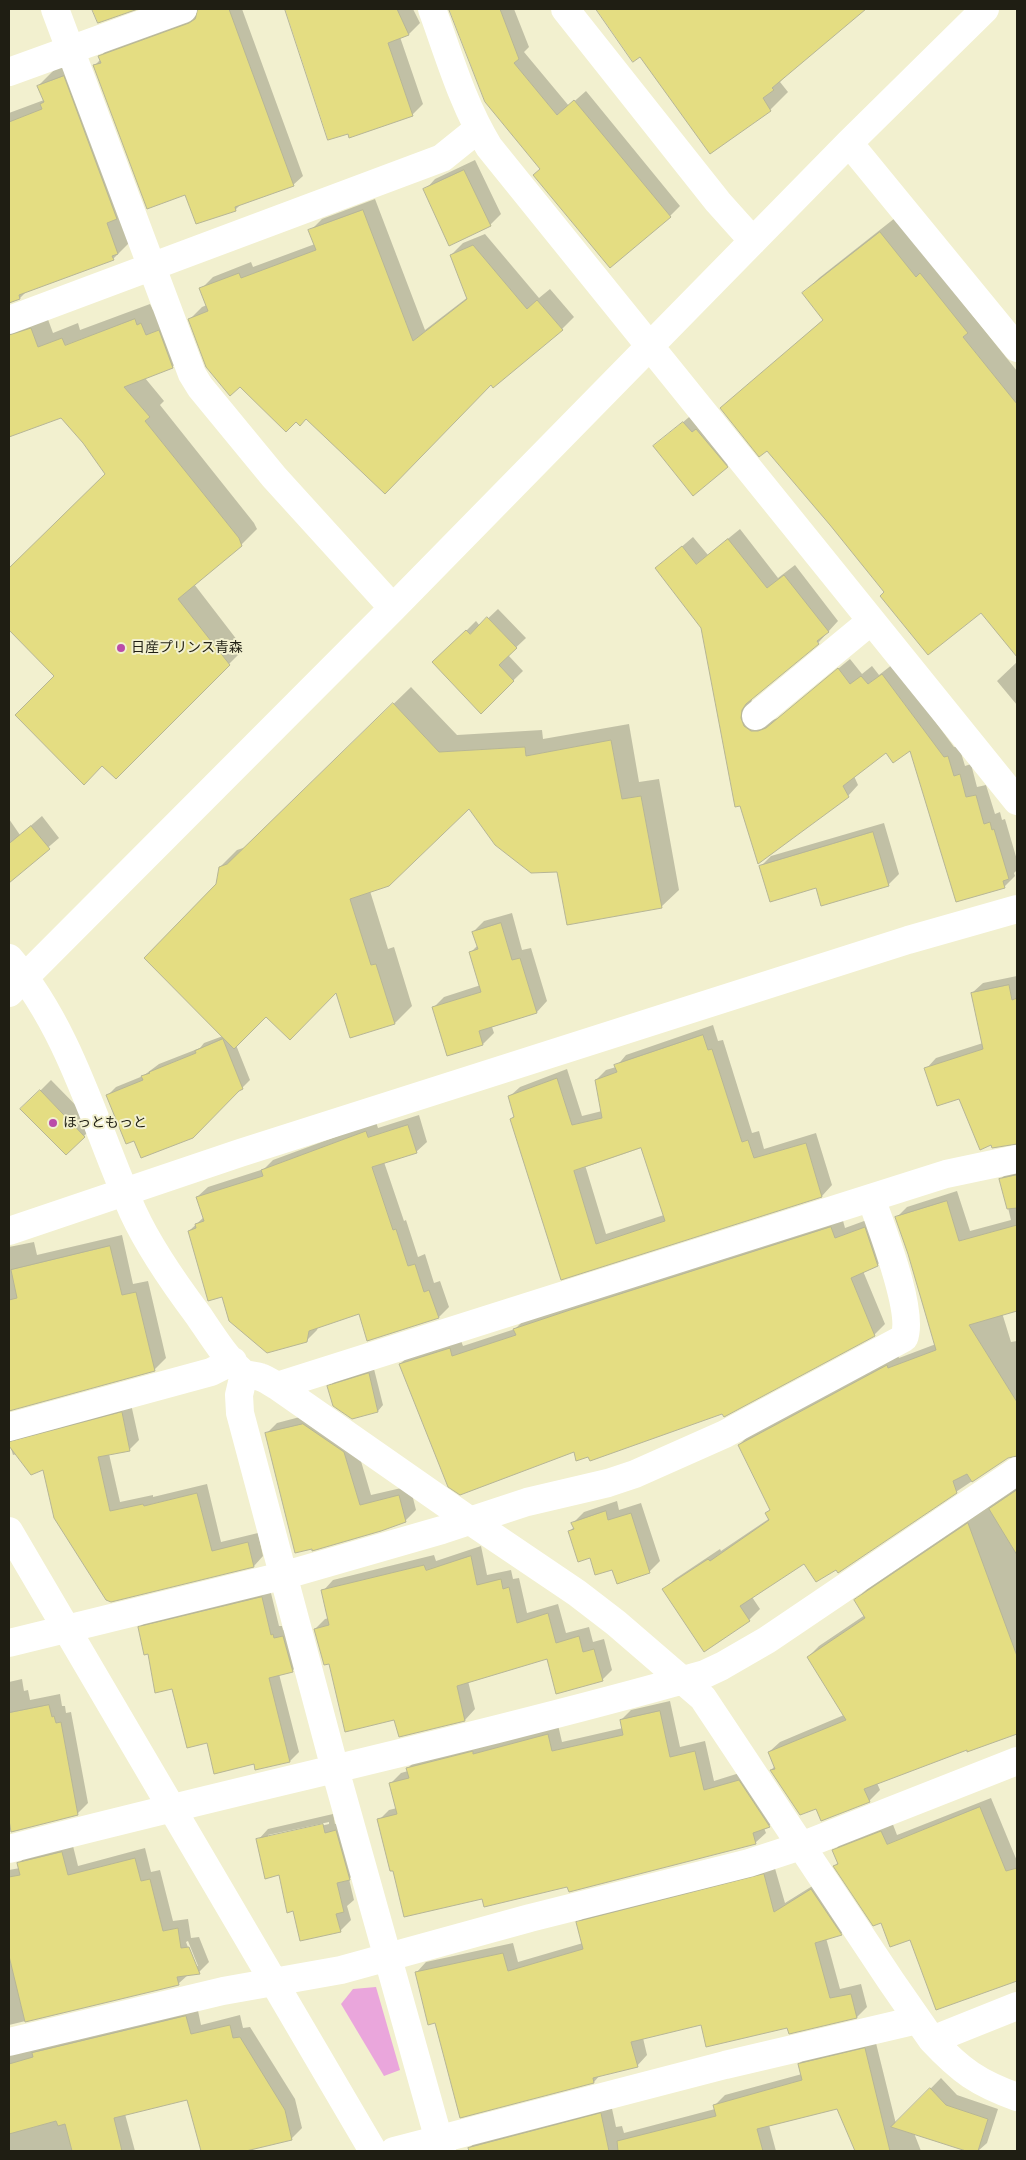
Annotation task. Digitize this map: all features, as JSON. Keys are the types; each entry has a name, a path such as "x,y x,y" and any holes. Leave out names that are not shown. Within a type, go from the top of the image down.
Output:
{"street":[{"path":"54,9 192,374 200,387 274,477 393,608"},
{"path":"9,72 183,9"},
{"path":"432,9 463,96 478,129 489,147 1017,801"},
{"path":"565,9 718,202 753,241"},
{"path":"985,9 849,143 393,608 14,976 40,999 70,1058 133,1212 153,1250 176,1285 238,1367 277,1386 577,1593 684,1680 703,1698 714,1712 801,1846 925,2030 965,2073 984,2084 1017,2098"},
{"path":"9,320 442,158 478,129"},
{"path":"849,143 1017,348"},
{"path":"756,716 871,621"},
{"path":"9,1231 249,1150 908,940 1017,909"},
{"path":"277,1386 946,1174 1017,1159"},
{"path":"9,1643 282,1576 442,1530 527,1502 608,1483 659,1465 734,1430 904,1338 907,1330 902,1295 871,1198"},
{"path":"9,1427 210,1372 238,1367"},
{"path":"238,1367 240,1413 282,1576 441,2146"},
{"path":"9,1849 132,1817 335,1769 684,1680 722,1666 767,1640 1017,1471"},
{"path":"9,1531 373,2151"},
{"path":"9,2042 223,1991 341,1970 530,1918 685,1880 801,1846 1017,1761"},
{"path":"394,2151 441,2146 725,2065 925,2030 1017,2006"}],"shaded area":[{"path":"376,1987 400,2070 384,2076 341,2004 353,1989"}],"building":[{"path":"92,9 138,9 98,23"},
{"path":"198,9 229,9 294,186 235,207 236,211 196,224 185,195 147,209 93,65 101,63 98,56 189,23 195,19"},
{"path":"285,9 397,9 409,35 388,43 413,116 349,138 348,134 328,140"},
{"path":"449,9 500,9 519,59 514,63 557,115 574,100 671,217 610,268 533,175 540,169 485,102"},
{"path":"596,9 866,9 772,88 774,90 763,98 771,111 710,154 640,57 633,62"},
{"path":"64,76 117,219 107,223 118,254 112,256 114,260 19,295 20,299 9,303 9,122 42,109 40,104 44,102 37,86"},
{"path":"464,170 491,226 449,246 423,189"},
{"path":"363,210 413,341 467,299 450,255 473,245 527,309 537,300 563,330 493,388 491,385 385,494 306,419 300,426 296,422 286,432 240,387 230,396 206,367 188,319 208,311 199,288 239,273 241,278 316,250 308,230"},
{"path":"880,232 916,277 920,273 968,333 963,337 1017,404 1017,657 981,613 928,655 880,596 884,592 830,525 767,451 759,457 720,408 823,320 802,293"},
{"path":"135,319 137,325 141,323 146,335 159,330 173,368 124,387 150,417 145,421 239,538 242,546 178,599 230,665 116,779 102,766 84,785 15,715 54,676 9,630 9,568 105,474 83,443 61,418 9,437 9,335 31,328 38,347 62,338 65,345"},
{"path":"683,422 692,432 696,429 728,467 693,496 653,446"},
{"path":"728,539 767,588 784,575 829,632 817,641 819,644 746,704 742,710 741,718 744,726 751,731 766,728 838,668 850,684 861,676 868,684 882,674 944,757 948,756 954,776 960,774 966,797 976,795 984,824 990,822 992,830 994,829 1009,879 1003,881 1005,888 956,902 910,751 893,763 886,753 843,786 849,797 758,864 740,806 735,807 701,628 655,568 682,546 696,564"},
{"path":"487,617 517,648 499,665 514,681 481,714 432,662 466,630 470,634"},
{"path":"393,703 439,752 525,747 526,756 611,740 622,799 641,796 662,908 567,925 557,872 531,873 495,845 469,809 389,886 350,899 371,965 376,964 395,1024 350,1038 336,993 290,1040 266,1017 234,1049 144,958 216,884 219,867 227,864"},
{"path":"31,826 50,849 9,883 9,844"},
{"path":"873,832 889,886 821,906 816,888 770,902 759,866"},
{"path":"501,923 512,960 520,958 537,1013 479,1031 483,1045 447,1056 432,1007 481,992 469,952 478,949 472,932"},
{"path":"1009,985 1012,1000 1017,998 1017,1144 992,1148 991,1145 980,1150 959,1099 937,1106 924,1068 983,1049 971,993"},
{"path":"703,1035 708,1050 712,1049 742,1142 748,1140 754,1158 806,1143 822,1197 561,1280 510,1119 514,1117 508,1096 557,1078 572,1125 602,1118 595,1080 617,1072 614,1065","holes":["641,1148 665,1221 596,1244 574,1171"]},
{"path":"223,1039 243,1089 193,1138 141,1158 134,1141 126,1144 106,1095 143,1080 141,1076 196,1053 195,1051"},
{"name":"ほっともっと","path":"40,1090 85,1137 66,1155 20,1109"},
{"path":"408,1125 417,1153 372,1167 393,1230 396,1229 408,1266 415,1264 424,1292 429,1290 439,1318 367,1341 359,1314 309,1331 307,1342 267,1353 229,1321 222,1297 208,1301 188,1231 196,1228 195,1224 204,1221 196,1197 263,1176 261,1170 366,1131 368,1137"},
{"path":"1017,1175 1017,1208 1007,1209 999,1179"},
{"path":"947,1201 959,1241 1017,1225 1017,1311 969,1325 1017,1402 1017,1456 1008,1458 972,1482 967,1474 953,1481 957,1493 838,1573 836,1570 816,1582 804,1564 740,1606 750,1621 704,1652 662,1589 708,1559 710,1561 769,1520 765,1513 770,1510 738,1445 887,1365 888,1368 936,1350 908,1254 895,1217"},
{"path":"831,1227 835,1238 865,1227 878,1266 851,1278 875,1336 724,1417 722,1414 590,1461 588,1457 576,1461 574,1452 460,1495 448,1487 399,1364 450,1348 452,1356 516,1335 513,1329"},
{"path":"110,1246 122,1295 136,1292 155,1371 9,1411 9,1300 17,1298 11,1270"},
{"path":"369,1373 378,1412 352,1419 333,1406 327,1386"},
{"path":"122,1412 130,1451 98,1457 110,1511 143,1504 144,1506 197,1493 212,1551 248,1542 254,1567 111,1602 106,1600 54,1518 43,1470 31,1475 9,1446 9,1442"},
{"path":"303,1424 344,1452 360,1505 399,1495 406,1522 312,1551 312,1549 295,1553 265,1433"},
{"path":"1017,1490 1017,1555 989,1509"},
{"path":"606,1511 608,1520 631,1513 650,1573 617,1584 612,1570 595,1575 590,1558 578,1562 568,1531 574,1529 571,1523"},
{"path":"968,1523 1017,1656 1017,1734 967,1752 967,1750 864,1789 870,1802 821,1821 816,1809 800,1815 770,1770 775,1769 768,1752 846,1720 807,1657 865,1618 854,1600"},
{"path":"471,1556 477,1585 501,1579 503,1589 509,1587 517,1623 548,1613 556,1643 579,1636 583,1652 594,1649 603,1681 556,1694 547,1659 457,1686 465,1721 399,1737 394,1720 345,1732 329,1664 324,1665 314,1629 329,1625 321,1590 424,1565 426,1570"},
{"path":"262,1597 271,1635 273,1634 274,1638 283,1636 293,1672 269,1678 290,1762 255,1770 254,1764 214,1774 207,1743 187,1748 172,1689 155,1693 148,1654 144,1655 138,1627"},
{"path":"49,1705 52,1717 54,1716 56,1723 61,1722 78,1815 11,1832 9,1820 9,1713"},
{"path":"660,1711 670,1757 695,1751 704,1790 739,1780 770,1827 753,1833 756,1844 569,1892 567,1887 484,1907 482,1899 404,1917 393,1871 390,1871 377,1819 397,1814 389,1783 409,1778 406,1768 473,1751 473,1754 548,1734 552,1751 623,1735 620,1720"},
{"path":"980,1807 1006,1871 1017,1868 1017,1981 936,2010 910,1940 890,1947 881,1923 873,1926 833,1866 838,1864 832,1850 881,1831 887,1844"},
{"path":"323,1824 325,1833 336,1830 350,1880 337,1883 344,1912 336,1914 341,1932 300,1941 293,1911 287,1913 279,1875 265,1879 256,1839"},
{"path":"62,1852 68,1875 135,1858 141,1881 150,1879 163,1931 178,1928 181,1948 189,1947 200,1974 177,1977 179,1985 25,2022 9,1956 9,1877 20,1875 17,1863"},
{"path":"764,1874 774,1912 811,1889 842,1935 815,1943 830,1998 851,1994 857,2018 789,2034 787,2028 706,2047 701,2025 631,2042 638,2067 593,2078 594,2083 460,2118 435,2023 428,2025 415,1972 503,1953 508,1971 583,1949 576,1922"},
{"path":"186,2016 191,2034 230,2025 233,2038 240,2037 285,2110 292,2140 246,2151 201,2151 187,2100 114,2118 122,2151 72,2151 65,2124 58,2126 56,2121 9,2134 9,2064 33,2057 32,2053"},
{"path":"865,2048 890,2151 855,2151 837,2109 757,2129 763,2151 618,2151 617,2141 716,2116 713,2105 802,2080 798,2064"},
{"path":"930,2088 946,2105 988,2119 978,2151 966,2151 891,2127"},
{"path":"601,2113 609,2151 469,2151 468,2148"}],"place":[{"name":"日産プリンス青森","path":"121,648"},
{"name":"ほっともっと","path":"53,1123"}]}
